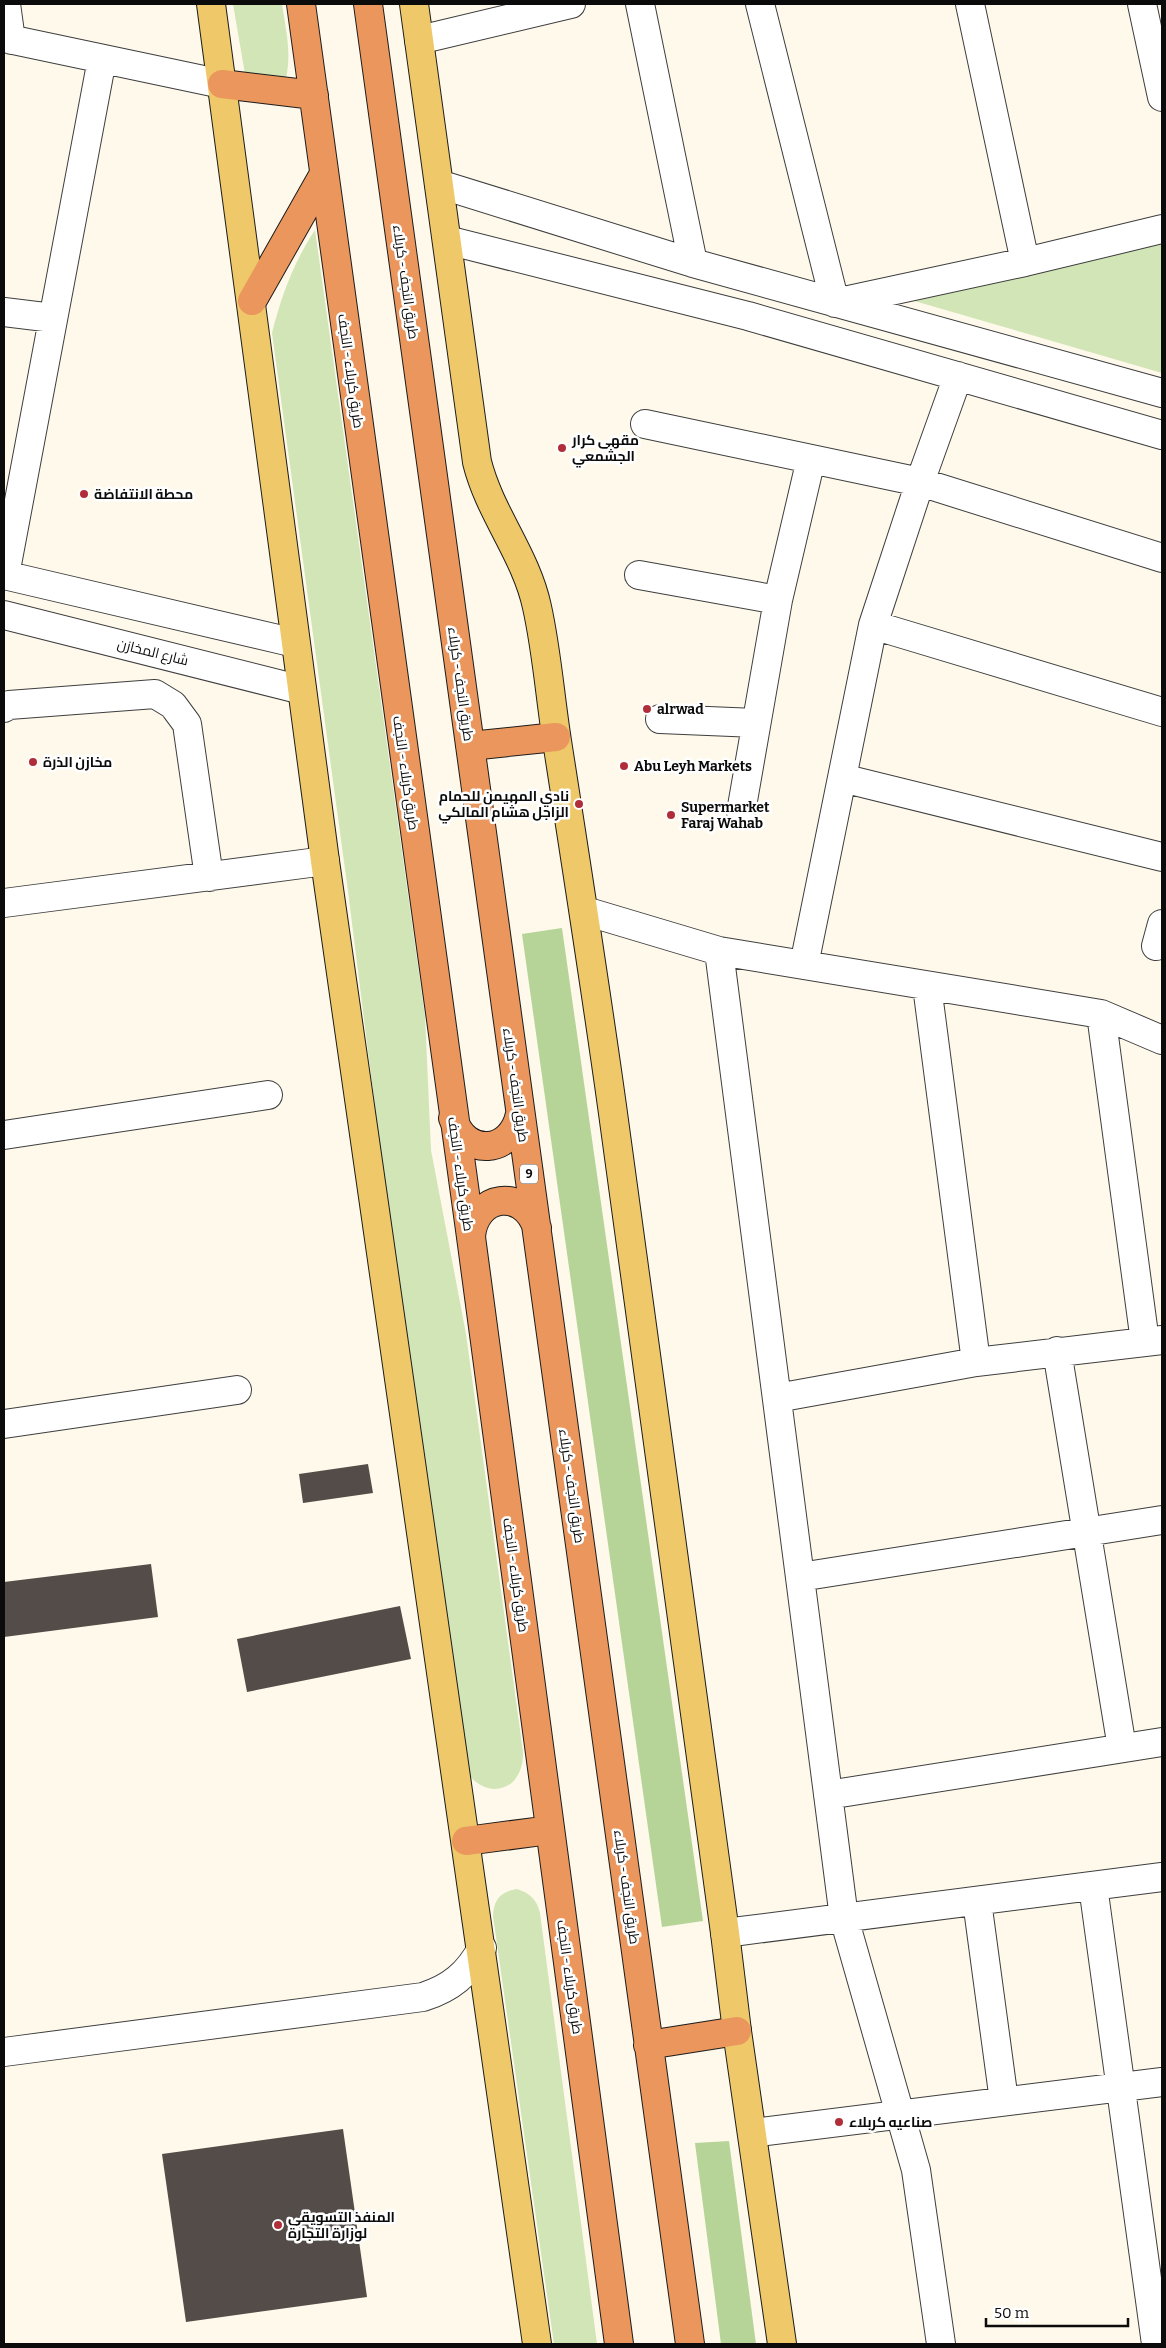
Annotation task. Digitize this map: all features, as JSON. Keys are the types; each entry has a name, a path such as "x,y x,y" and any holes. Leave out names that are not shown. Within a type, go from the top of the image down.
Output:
{"highway":[{"name":"طريق كربلاء - النجف","path":"301,4 471,1238 619,2344"},
{"name":"طريق النجف - كربلاء","path":"368,4 690,2344"},
{"path":"222,84 314,96"},
{"path":"252,301 324,174"},
{"path":"470,746 556,737"},
{"path":"453,1118 456,1128 469,1142 488,1146 507,1139 514,1132 520,1114"},
{"path":"471,1238 472,1226 476,1215 484,1207 494,1202 506,1200 517,1203 527,1210 534,1219 538,1230"},
{"path":"466,1841 550,1830"},
{"path":"648,2045 736,2031"}],"main road":[{"path":"211,4 325,861 482,1948 537,2344"},
{"path":"414,4 478,462 483,486 520,555 530,581 547,663 556,737 585,911 725,1934 736,2031 782,2344"}],"street":[{"path":"6,4 7,39 222,84"},
{"path":"419,40 571,4"},
{"path":"640,4 693,263"},
{"path":"760,4 836,303"},
{"path":"970,4 1025,262"},
{"path":"1142,4 1162,98"},
{"path":"102,59 4,575 295,643"},
{"path":"439,184 693,263 1162,394"},
{"path":"836,303 1025,262 1162,228"},
{"path":"447,240 748,316 1162,434"},
{"path":"4,312 53,318"},
{"path":"804,965 872,626 958,376"},
{"path":"645,424 920,482 1162,558"},
{"path":"741,812 778,600 811,459"},
{"path":"639,575 778,600"},
{"path":"94,637 102,632 109,615 104,598"},
{"path":"136,648 132,629 139,614 147,608"},
{"name":"شارع المخازن","path":"4,616 302,690"},
{"path":"872,626 1162,712"},
{"path":"4,708 9,705 155,694 173,705 187,724 209,876"},
{"path":"660,719 756,723"},
{"path":"842,778 1162,857"},
{"path":"4,903 325,861"},
{"path":"585,911 719,951 1101,1014 1162,1040"},
{"path":"719,951 844,1918 916,2170 941,2344"},
{"path":"927,986 976,1362"},
{"path":"776,1398 976,1362 1154,1341 1101,1014"},
{"path":"4,1135 268,1095"},
{"path":"1057,1351 1122,1748"},
{"path":"4,1424 237,1390"},
{"path":"800,1577 1086,1530 1162,1520"},
{"path":"828,1795 1162,1742"},
{"path":"725,1934 1162,1877"},
{"path":"1093,1886 1119,2087 1156,2344"},
{"path":"977,1901 1004,2102"},
{"path":"4,2052 423,1997 438,1992 458,1980 474,1962 482,1948"},
{"path":"752,2133 1162,2082"}],"green space":[{"path":"233,4 282,4 288,55 287,75 284,85 245,74"},
{"path":"315,230 425,1016 431,1150 466,1334 523,1752 522,1765 518,1775 504,1788 494,1789 485,1787 466,1772 385,1187 348,891 272,333 289,280 300,255"},
{"path":"1162,239 1162,373 911,300"},
{"path":"562,928 703,1921 662,1927 522,934"},
{"path":"517,1889 532,1898 537,1904 540,1913 597,2344 554,2344 493,1916 499,1897 506,1892"},
{"path":"729,2141 756,2344 721,2344 695,2143"}],"building":[{"path":"368,1464 373,1493 303,1503 299,1474"},
{"path":"151,1564 158,1617 4,1637 4,1582"},
{"path":"400,1606 411,1659 247,1692 237,1639"},
{"path":"343,2129 367,2297 186,2322 162,2154"}],"place":[{"name":"مقهى كرار الجشمعي","path":"562,448"},
{"name":"محطة الانتفاضة","path":"84,494"},
{"name":"alrwad","path":"647,709"},
{"name":"مخازن الذرة","path":"33,762"},
{"name":"Abu Leyh Markets","path":"624,766"},
{"name":"نادي المهيمن للحمام الزاجل هشام المالكي","path":"579,804"},
{"name":"Supermarket Faraj Wahab","path":"671,815"},
{"name":"صناعيه كربلاء","path":"839,2122"},
{"name":"المنفذ التسويقي لوزارة التجارة","path":"278,2225"}]}
